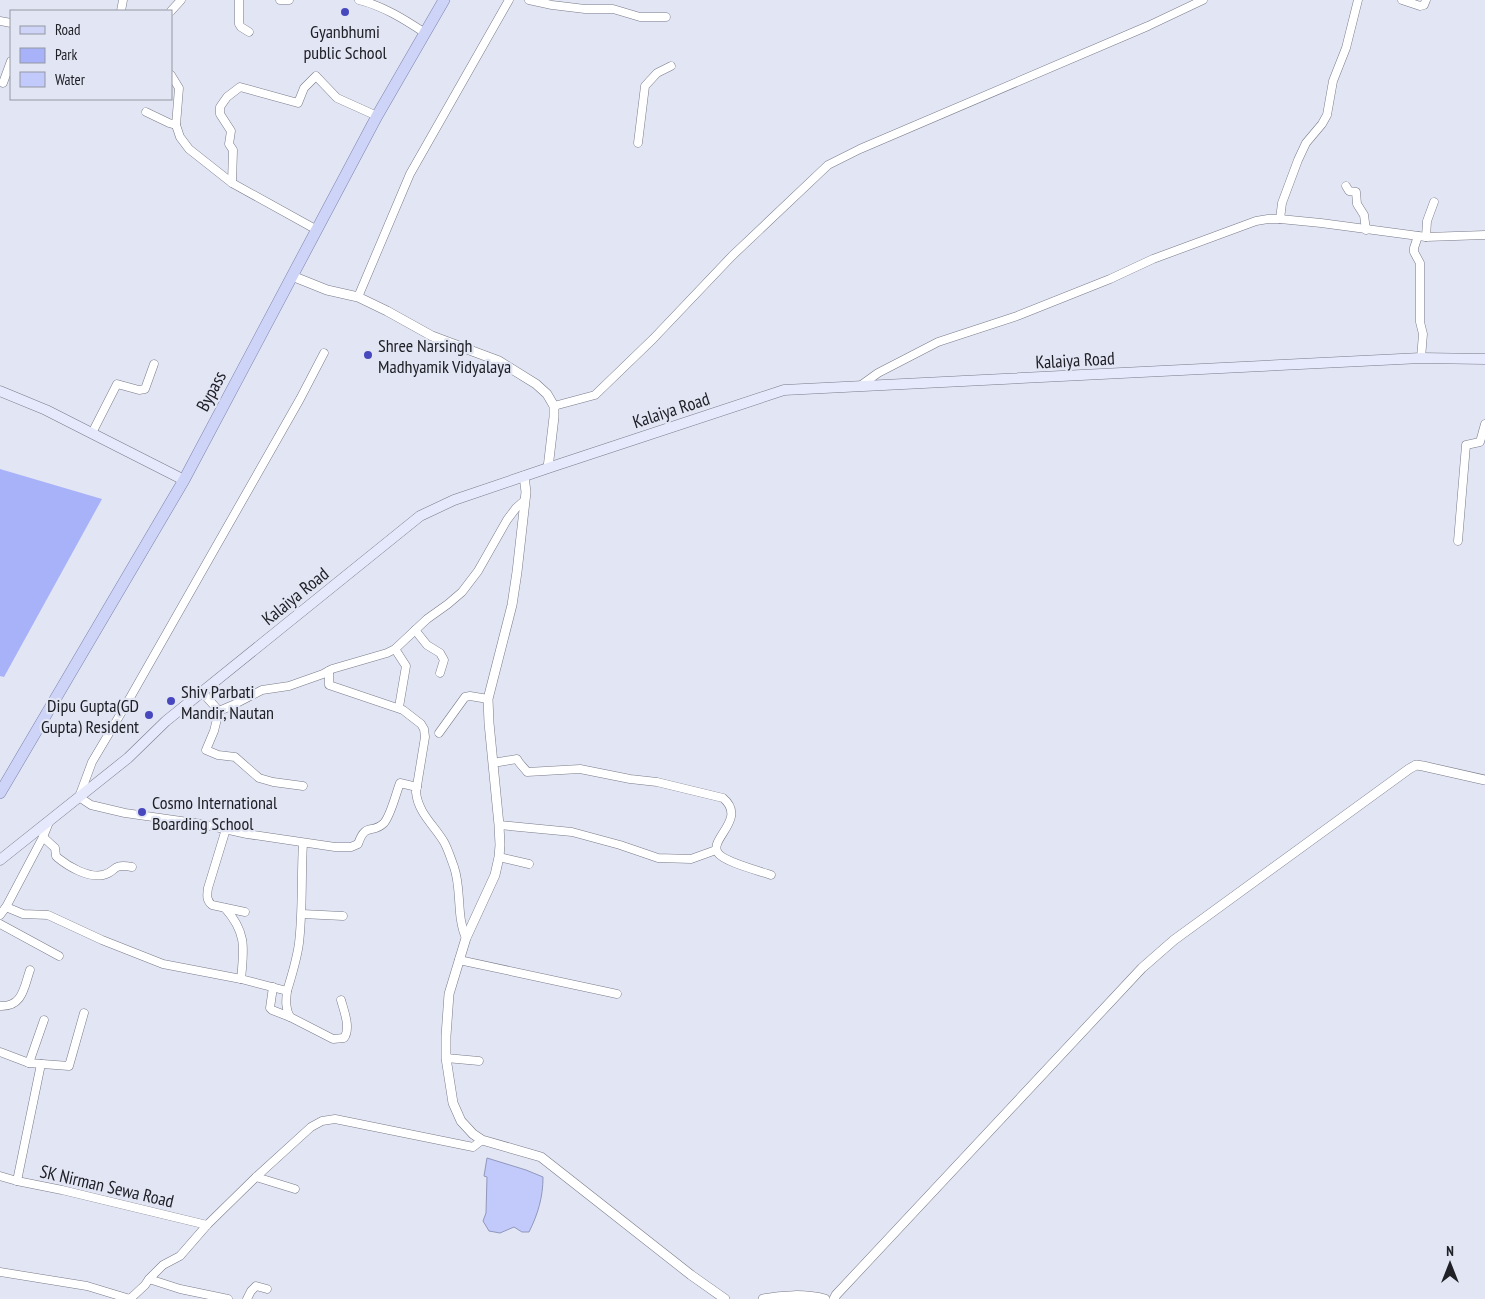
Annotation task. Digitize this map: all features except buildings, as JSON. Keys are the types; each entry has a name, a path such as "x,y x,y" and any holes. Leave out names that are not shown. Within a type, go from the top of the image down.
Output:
{"main road":[{"name":"Bypass","path":"0,793 184,480 377,116 444,0"},
{"name":"Kalaiya Road","path":"0,860 128,758 166,721 420,516 454,500 524,476 784,390 1421,358 1485,359"},
{"path":"0,391 46,410 184,480"}],"street":[{"path":"172,10 181,0"},
{"path":"239,0 239,24 249,32"},
{"path":"280,0 289,0"},
{"path":"359,0 400,16 425,33"},
{"path":"358,297 410,174 509,0"},
{"path":"529,0 585,9 612,9 640,16 666,17"},
{"path":"554,406 595,395 654,339 732,256 828,165 860,149 1148,26 1203,0"},
{"path":"1280,219 1282,203 1298,160 1306,143 1327,115 1333,81 1346,48 1358,0"},
{"path":"1402,0 1420,6 1424,5 1426,0"},
{"path":"3,83 10,64"},
{"path":"638,143 645,86 657,73 671,66"},
{"path":"232,183 233,150 229,144 231,131 220,114 220,107 227,97 240,87 298,103 304,88 316,76 337,98 377,116"},
{"path":"172,77 179,88 176,125 180,137 189,148 232,183 317,230"},
{"path":"146,112 176,125"},
{"path":"1346,186 1349,191 1356,192 1358,204 1364,215 1366,230"},
{"path":"1421,358 1423,334 1420,322 1420,263 1414,248 1422,237 1434,202"},
{"path":"859,386 878,373 938,342 1017,316 1110,279 1153,259 1236,228 1268,219 1422,237 1485,235"},
{"path":"292,276 327,290 358,297 432,336 499,361 536,384 547,394 554,406 548,468"},
{"path":"324,353 300,399 92,762 80,797 91,805 125,813 335,847 355,846 366,830 382,825 387,819 400,783 417,787"},
{"path":"92,433 117,384 139,390 145,389 154,364"},
{"path":"1458,541 1466,445 1480,442 1485,424"},
{"path":"524,476 526,492 512,605 488,699 499,825 499,857 495,875 466,938 449,994 446,1058 454,1103 461,1121 482,1140 541,1157 725,1299"},
{"path":"219,711 233,706 262,690 289,686 395,649 427,619 462,592 478,571 507,520 525,500"},
{"path":"415,630 427,645 440,653 444,660 440,673"},
{"path":"395,649 406,666 399,707"},
{"path":"329,671 329,685 399,707 421,724 424,729 425,737 417,787 417,800 420,808 444,842 455,868 460,891 462,930 466,938"},
{"path":"202,692 219,711"},
{"path":"439,733 465,698 470,696 488,699"},
{"path":"219,711 214,731 206,750 218,755 235,757 259,778 303,786"},
{"path":"493,763 517,759 527,772 580,769 657,782 723,798 731,804 732,810 731,818 717,846 716,850 719,855 742,866 771,875"},
{"path":"834,1299 1142,968 1174,940 1416,765 1485,780"},
{"path":"0,915 43,837 50,820"},
{"path":"499,825 572,832 658,858 691,859 716,850"},
{"path":"226,829 208,888 208,902 212,905 245,912"},
{"path":"43,837 55,848 58,858 76,870 105,875 117,866 132,867"},
{"path":"290,1017 286,1004 287,991 299,944 302,914 301,878 304,842"},
{"path":"499,857 529,864"},
{"path":"6,907 23,914 48,915 102,940 163,964 241,979 287,991"},
{"path":"225,908 241,931 244,955 241,979"},
{"path":"302,914 343,916"},
{"path":"0,924 59,956"},
{"path":"460,960 617,994"},
{"path":"0,1006 15,1003 22,996 30,970"},
{"path":"273,987 270,1003 272,1010 290,1017 333,1040 344,1038 347,1032 346,1017 341,1000"},
{"path":"0,1052 29,1063 69,1066 84,1014"},
{"path":"29,1063 44,1020"},
{"path":"446,1058 479,1061"},
{"path":"17,1181 41,1064"},
{"path":"0,1272 87,1286 130,1299 163,1265 180,1256 207,1225 256,1176 311,1127 322,1121 335,1120 472,1147 482,1140"},
{"name":"SK Nirman Sewa Road","path":"0,1176 207,1225"},
{"path":"256,1176 295,1189"},
{"path":"149,1279 203,1296 228,1299"},
{"path":"246,1299 256,1286 267,1289"},
{"path":"763,1299 785,1296 815,1296 825,1299"}],"green space":[{"path":"0,469 102,499 4,677 0,676"}],"water":[{"path":"487,1158 543,1177 539,1205 529,1232 522,1232 514,1227 500,1233 489,1231 483,1221 486,1213 487,1177 484,1176"}],"place":[{"name":"Gyanbhumi public School","path":"345,12"},
{"name":"Shree Narsingh Madhyamik Vidyalaya","path":"368,355"},
{"name":"Shiv Parbati Mandir, Nautan","path":"171,701"},
{"name":"Dipu Gupta(GD Gupta) Resident","path":"149,715"},
{"name":"Cosmo International Boarding School","path":"142,812"}]}
